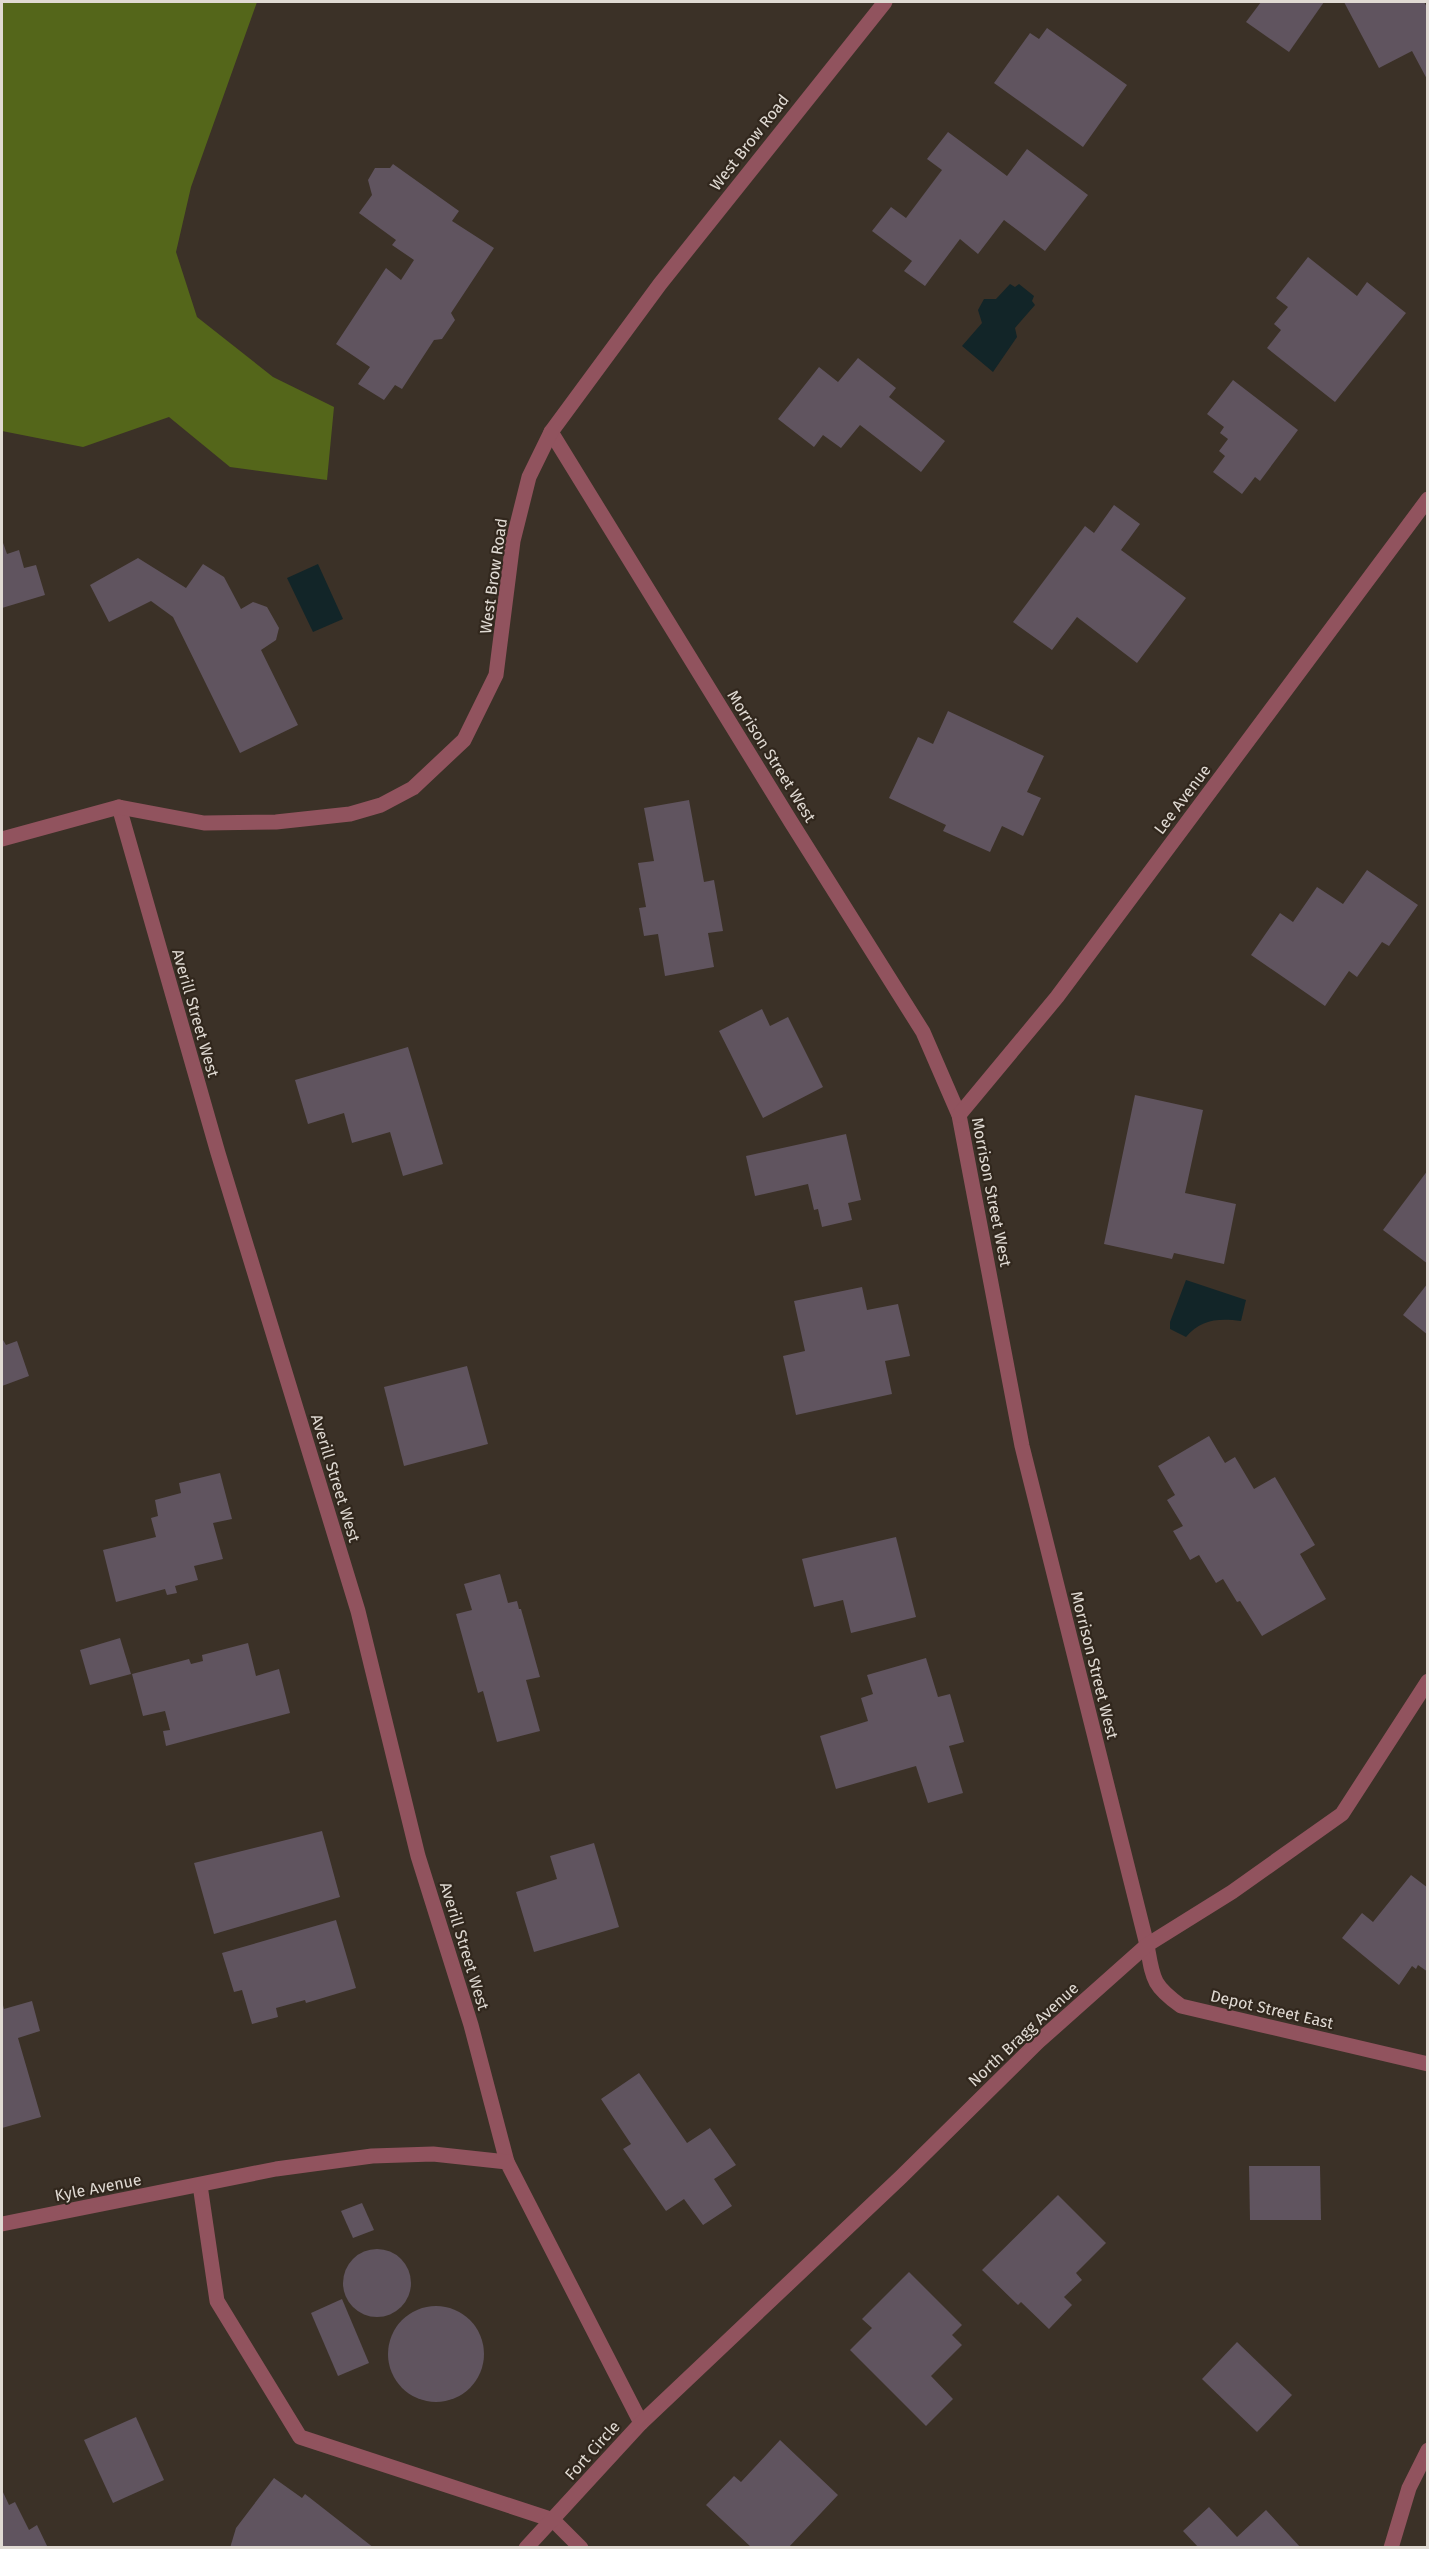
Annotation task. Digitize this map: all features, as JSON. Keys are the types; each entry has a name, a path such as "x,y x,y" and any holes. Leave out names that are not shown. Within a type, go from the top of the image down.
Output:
{"street":[{"name":"West Brow Road","path":"2,839 119,807 204,823 276,822 350,814 381,804 413,788 464,740 496,675 506,614 513,541 529,477 551,432 660,284 885,2"},
{"name":"Morrison Street West","path":"551,432 923,1032 959,1115 1022,1446 1147,1945"},
{"name":"Lee Avenue","path":"959,1115 1057,997 1428,499"},
{"name":"Averill Street West","path":"119,807 218,1153 358,1611 418,1856 471,2025 507,2162"},
{"name":"North Bragg Avenue","path":"642,2423 901,2177 1038,2042 1147,1945 1232,1892 1342,1814 1428,1681"},
{"name":"Depot Street East","path":"1147,1945 1153,1979 1164,1994 1181,2006 1428,2064"},
{"path":"507,2162 433,2154 372,2156 276,2169 200,2185 217,2301 300,2437 553,2520 581,2547"},
{"name":"Fort Circle","path":"507,2162 642,2423 553,2520"},
{"name":"Kyle Avenue","path":"2,2224 200,2185"},
{"path":"1391,2547 1403,2506 1428,2450"},
{"path":"526,2547 553,2520"}],"green space":[{"path":"2,2 257,2 191,187 176,252 197,317 273,377 334,407 327,480 230,467 169,417 83,447 2,431"}],"water":[{"path":"1010,284 1015,287 1019,284 1034,296 1032,301 1035,305 1015,328 1017,337 993,372 962,346 982,323 978,310 984,299 996,299"},
{"path":"318,564 343,619 313,632 287,578"},
{"path":"1186,1280 1246,1300 1241,1321 1225,1320 1204,1323 1186,1337 1170,1329 1170,1322"}],"building":[{"path":"1261,2 1324,2 1289,52 1246,22"},
{"path":"1344,2 1424,2 1428,9 1428,81 1412,51 1379,68"},
{"path":"1047,28 1127,85 1083,147 994,83 1030,33 1039,39"},
{"path":"948,132 1007,176 1027,149 1088,195 1045,251 1004,220 978,254 960,239 925,286 904,271 912,261 872,231 891,207 906,218 942,170 927,159"},
{"path":"393,164 459,211 452,221 494,248 451,313 455,320 442,339 434,340 402,389 395,385 384,400 358,384 370,367 336,344 386,268 401,280 414,260 392,245 396,240 359,213 372,195 368,180 375,168 390,168"},
{"path":"1308,257 1357,296 1367,282 1406,313 1335,402 1267,348 1281,330 1274,324 1288,307 1276,298"},
{"path":"858,358 896,388 889,397 945,441 921,472 860,425 841,448 823,435 814,447 778,419 819,367 838,382"},
{"path":"1233,380 1298,430 1260,481 1255,477 1242,494 1213,472 1225,456 1219,451 1228,439 1220,433 1224,427 1207,414"},
{"path":"1114,505 1140,524 1121,550 1186,598 1137,663 1077,617 1052,650 1013,622 1085,526 1094,533"},
{"path":"2,540 7,554 19,550 24,568 36,565 45,595 2,608"},
{"path":"138,558 186,588 203,564 224,577 241,609 253,602 267,607 279,628 276,640 261,650 298,725 240,753 173,617 151,601 109,622 90,585"},
{"path":"948,711 1044,756 1027,792 1041,798 1023,836 1002,826 990,852 943,831 946,825 889,798 918,737 933,744"},
{"path":"689,800 704,882 714,880 723,931 708,933 714,967 665,976 658,934 644,936 639,908 646,907 638,863 654,861 644,808"},
{"path":"1367,870 1418,905 1389,946 1382,942 1357,977 1349,971 1325,1006 1251,955 1280,913 1293,922 1317,887 1343,904"},
{"path":"762,1009 770,1026 788,1017 823,1087 763,1118 719,1031"},
{"path":"408,1047 443,1164 403,1176 390,1132 352,1143 344,1113 308,1124 295,1080"},
{"path":"1135,1095 1203,1110 1185,1193 1236,1204 1224,1264 1174,1253 1172,1259 1104,1244"},
{"path":"846,1134 861,1200 848,1203 852,1220 822,1227 818,1209 814,1210 808,1184 755,1196 746,1156"},
{"path":"1428,1170 1428,1264 1383,1230"},
{"path":"1428,1283 1428,1335 1403,1315"},
{"path":"862,1287 867,1310 898,1304 910,1356 885,1361 892,1394 796,1415 783,1356 805,1351 794,1301"},
{"path":"2,1340 6,1345 17,1341 29,1376 2,1386"},
{"path":"467,1366 488,1444 404,1466 384,1387"},
{"path":"1209,1436 1225,1463 1235,1457 1254,1489 1275,1477 1315,1545 1300,1554 1326,1599 1262,1636 1223,1579 1216,1583 1199,1555 1190,1560 1173,1531 1183,1526 1167,1500 1175,1495 1158,1466"},
{"path":"220,1473 232,1519 213,1523 223,1559 194,1566 198,1580 175,1586 177,1593 167,1595 165,1589 116,1602 103,1550 156,1537 151,1518 158,1516 155,1500 181,1493 179,1483"},
{"path":"896,1537 916,1617 851,1633 843,1600 814,1607 802,1559"},
{"path":"500,1574 508,1603 517,1601 521,1609 540,1677 526,1680 540,1731 497,1742 483,1691 478,1693 456,1614 472,1610 464,1584"},
{"path":"120,1638 131,1674 90,1685 80,1650"},
{"path":"248,1643 256,1676 279,1669 290,1713 166,1746 163,1731 170,1730 165,1711 143,1716 132,1674 189,1659 191,1664 203,1661 202,1655"},
{"path":"926,1658 938,1697 950,1694 964,1742 949,1746 963,1793 928,1803 916,1766 836,1789 820,1736 868,1721 861,1698 873,1694 867,1675"},
{"path":"322,1831 340,1897 214,1934 194,1863"},
{"path":"594,1843 619,1927 534,1952 516,1892 557,1879 550,1856"},
{"path":"1411,1875 1428,1888 1428,1972 1418,1965 1416,1969 1412,1966 1399,1985 1342,1938 1362,1913 1373,1922"},
{"path":"336,1920 356,1988 306,2003 305,2000 276,2008 278,2017 252,2024 242,1990 234,1992 222,1953"},
{"path":"2,2001 4,2009 32,2001 40,2031 18,2038 41,2117 2,2128"},
{"path":"639,2073 687,2143 710,2128 736,2165 714,2179 732,2206 703,2225 684,2199 666,2211 623,2149 631,2144 601,2099"},
{"path":"1249,2166 1320,2166 1321,2220 1250,2220"},
{"path":"1058,2195 1106,2243 1076,2273 1082,2280 1064,2297 1072,2305 1049,2329 1021,2302 1018,2305 982,2270"},
{"path":"362,2203 374,2230 353,2238 341,2211"},
{"path":"377,2249 390,2252 401,2259 408,2270 411,2283 408,2296 401,2307 390,2314 377,2317 364,2314 353,2307 346,2296 343,2283 346,2270 353,2259 364,2252"},
{"path":"909,2272 962,2325 952,2335 962,2345 931,2376 953,2399 926,2426 850,2350 872,2328 862,2319"},
{"path":"342,2299 369,2363 338,2376 311,2313"},
{"path":"436,2306 455,2309 470,2320 481,2335 484,2354 481,2373 470,2388 455,2399 436,2402 417,2399 402,2388 391,2373 388,2354 391,2335 402,2320 417,2309"},
{"path":"1237,2342 1292,2395 1257,2432 1202,2379"},
{"path":"136,2417 164,2480 113,2503 84,2440"},
{"path":"780,2440 838,2495 788,2548 752,2548 706,2505 734,2476 741,2482"},
{"path":"274,2478 302,2498 305,2494 374,2548 230,2548 236,2528"},
{"path":"2,2490 9,2505 15,2502 29,2530 37,2525 48,2548 2,2548"},
{"path":"1209,2507 1237,2537 1266,2510 1301,2548 1199,2548 1183,2531"}]}
